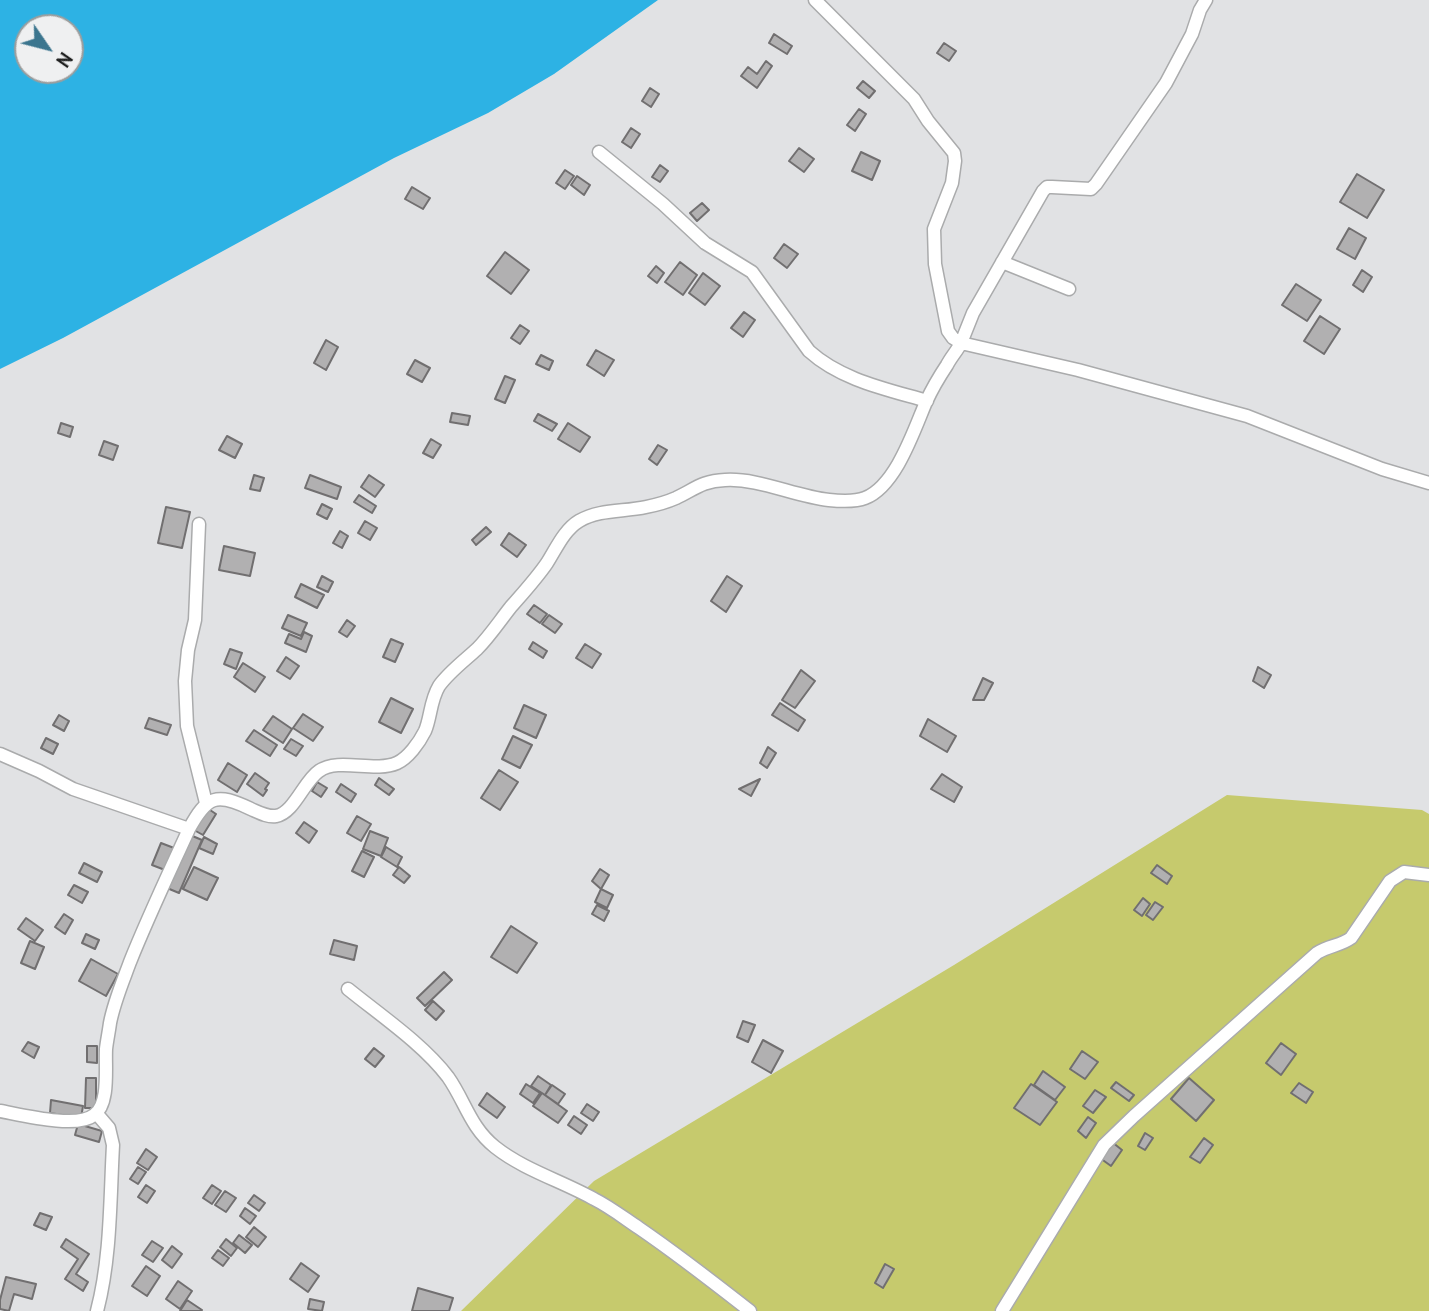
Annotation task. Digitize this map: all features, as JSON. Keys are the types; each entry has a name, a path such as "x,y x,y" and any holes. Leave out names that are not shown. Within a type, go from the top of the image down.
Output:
{"street":[{"path":"816,0 914,99 954,153 956,161 952,183 934,229 935,264 948,331 953,338 961,343 1078,369 1247,416 1303,439 1429,483"},
{"path":"0,1111 58,1121 81,1121 97,1114 104,1100 106,1047 111,1015 139,940 189,830 206,803 219,799 236,802 265,815 279,816 290,807 307,782 320,770 333,766 376,767 397,763 411,752 425,731 430,708 439,687 478,648 544,568 563,537 577,522 601,513 645,508 675,499 702,483 726,480 749,481 829,500 865,499 878,491 904,455 927,401 961,343 973,313 1042,191 1047,187 1086,190 1096,184 1166,83 1192,34 1206,0"},
{"path":"599,152 663,204 705,243 752,272 809,351 821,362 855,380 927,401"},
{"path":"1002,262 1069,289"},
{"path":"199,524 195,620 185,681 187,726 206,803"},
{"path":"0,754 73,789 189,830"},
{"path":"1002,1311 1104,1145 1317,953 1328,946 1343,944 1351,938 1390,881 1404,872 1429,875"},
{"path":"348,989 435,1061 457,1091 467,1113 494,1146 515,1161 595,1199 621,1215 678,1254 750,1311"},
{"path":"97,1114 109,1128 113,1145 107,1250 97,1311"}],"green space":[{"path":"1227,795 1422,810 1429,814 1429,1311 461,1311 594,1181 954,965"}],"water":[{"path":"0,0 658,0 554,74 488,113 394,158 63,338 0,369"}],"building":[{"path":"774,34 792,46 787,54 769,43"},
{"path":"944,43 956,51 949,61 937,53"},
{"path":"766,61 772,66 757,88 741,76 748,67 757,74"},
{"path":"863,81 875,91 869,98 857,88"},
{"path":"650,88 659,94 651,107 642,101"},
{"path":"859,109 866,114 855,131 847,125"},
{"path":"631,128 640,134 631,148 622,142"},
{"path":"799,148 814,159 804,172 789,161"},
{"path":"861,152 880,161 872,180 852,171"},
{"path":"660,165 668,171 660,182 652,177"},
{"path":"565,170 574,176 565,189 556,183"},
{"path":"1357,174 1384,190 1367,218 1340,202"},
{"path":"577,176 590,185 584,195 571,185"},
{"path":"412,187 430,198 423,209 405,199"},
{"path":"702,203 709,210 697,221 690,213"},
{"path":"1349,228 1366,238 1355,259 1337,249"},
{"path":"784,244 798,254 787,268 774,258"},
{"path":"505,252 529,270 511,294 487,276"},
{"path":"680,262 697,275 683,295 665,282"},
{"path":"656,266 664,273 657,283 648,276"},
{"path":"1362,270 1372,277 1363,292 1353,285"},
{"path":"703,273 720,286 705,305 689,293"},
{"path":"1296,284 1321,300 1307,321 1282,305"},
{"path":"744,312 755,320 743,337 731,328"},
{"path":"1320,316 1340,329 1324,354 1304,341"},
{"path":"520,325 529,331 520,344 511,338"},
{"path":"326,340 338,347 326,370 314,363"},
{"path":"596,350 614,360 604,376 587,365"},
{"path":"541,355 553,361 549,370 536,364"},
{"path":"415,360 430,368 422,382 407,374"},
{"path":"505,376 515,380 505,403 495,399"},
{"path":"452,413 470,416 468,425 450,422"},
{"path":"538,414 557,424 552,431 534,421"},
{"path":"61,423 73,427 70,437 58,433"},
{"path":"568,423 590,437 580,452 558,439"},
{"path":"227,436 242,444 235,458 219,450"},
{"path":"431,439 441,445 433,458 423,453"},
{"path":"104,441 118,446 113,460 99,455"},
{"path":"658,445 667,450 657,465 649,459"},
{"path":"254,475 264,478 260,491 250,489"},
{"path":"310,475 341,487 337,499 305,488"},
{"path":"369,475 384,485 375,497 361,487"},
{"path":"359,495 376,506 372,513 354,502"},
{"path":"322,504 332,509 327,519 317,514"},
{"path":"166,507 190,512 182,548 158,543"},
{"path":"365,521 377,528 370,540 358,533"},
{"path":"486,527 491,532 476,545 472,540"},
{"path":"340,531 348,536 342,548 333,543"},
{"path":"509,533 526,545 517,557 501,545"},
{"path":"224,546 255,553 250,576 219,570"},
{"path":"322,576 333,582 328,592 317,587"},
{"path":"727,576 742,586 726,612 711,601"},
{"path":"301,584 324,595 317,608 295,597"},
{"path":"534,605 547,614 540,623 527,614"},
{"path":"288,615 307,623 301,636 282,628"},
{"path":"549,615 562,624 555,633 542,624"},
{"path":"347,620 355,626 347,637 339,632"},
{"path":"304,632 312,636 306,652 285,643 289,634 301,639"},
{"path":"391,639 403,644 395,662 383,657"},
{"path":"533,642 547,651 543,658 529,649"},
{"path":"585,644 601,654 592,668 576,658"},
{"path":"230,649 242,653 236,669 224,664"},
{"path":"286,657 299,666 290,679 277,671"},
{"path":"243,663 265,677 255,692 234,677"},
{"path":"1258,667 1271,675 1264,688 1253,681"},
{"path":"801,670 815,681 795,708 782,700"},
{"path":"983,678 993,683 984,700 973,700"},
{"path":"391,698 413,709 401,733 379,722"},
{"path":"780,703 805,720 798,731 772,715"},
{"path":"524,705 546,715 536,738 514,728"},
{"path":"303,714 323,727 313,741 293,728"},
{"path":"59,715 69,721 64,731 53,725"},
{"path":"273,716 292,729 283,743 263,730"},
{"path":"149,718 171,725 167,735 145,728"},
{"path":"928,719 956,736 947,752 920,736"},
{"path":"254,730 277,745 270,756 246,741"},
{"path":"513,736 532,745 520,768 502,759"},
{"path":"46,738 58,744 53,754 41,748"},
{"path":"291,739 303,746 296,756 284,749"},
{"path":"768,747 776,753 767,768 760,763"},
{"path":"228,763 247,775 237,792 218,780"},
{"path":"499,770 518,782 500,810 481,798"},
{"path":"255,773 269,783 263,796 247,784"},
{"path":"942,774 962,787 954,802 931,789"},
{"path":"379,778 394,789 389,795 375,785"},
{"path":"760,779 751,796 739,789"},
{"path":"317,782 327,788 321,797 312,791"},
{"path":"341,784 356,794 351,802 336,792"},
{"path":"207,808 216,814 203,835 194,830"},
{"path":"357,816 371,824 361,841 347,833"},
{"path":"304,822 317,831 309,843 296,833"},
{"path":"370,831 388,838 381,856 363,849"},
{"path":"190,835 202,840 179,893 167,888"},
{"path":"204,837 217,844 213,854 199,848"},
{"path":"161,843 174,848 165,870 152,865"},
{"path":"386,847 402,857 397,867 381,857"},
{"path":"362,851 374,857 364,877 352,871"},
{"path":"84,863 102,872 97,882 79,873"},
{"path":"1157,865 1172,876 1167,884 1151,873"},
{"path":"194,867 218,878 207,900 183,889"},
{"path":"399,867 410,876 404,883 393,875"},
{"path":"600,869 609,875 601,889 592,881"},
{"path":"74,885 88,892 82,903 68,895"},
{"path":"601,889 613,895 607,908 595,902"},
{"path":"1143,898 1150,904 1142,916 1134,910"},
{"path":"1155,902 1163,907 1153,920 1146,915"},
{"path":"597,905 609,911 604,921 592,914"},
{"path":"64,914 73,920 65,934 55,927"},
{"path":"26,918 43,930 35,941 18,929"},
{"path":"511,926 537,943 517,973 491,957"},
{"path":"86,934 99,940 95,949 82,943"},
{"path":"334,940 357,946 354,960 330,954"},
{"path":"30,941 44,947 35,969 21,963"},
{"path":"91,959 118,974 106,996 79,981"},
{"path":"444,972 452,980 425,1006 417,998"},
{"path":"433,1001 444,1011 436,1020 425,1010"},
{"path":"743,1021 755,1025 748,1042 737,1037"},
{"path":"763,1040 783,1051 771,1073 752,1062"},
{"path":"28,1042 39,1047 34,1058 22,1051"},
{"path":"1281,1043 1296,1054 1281,1075 1266,1063"},
{"path":"87,1046 97,1046 97,1063 87,1062"},
{"path":"374,1048 384,1056 375,1067 365,1059"},
{"path":"1082,1051 1098,1062 1085,1079 1070,1069"},
{"path":"1043,1071 1065,1087 1055,1100 1034,1085"},
{"path":"538,1076 551,1085 545,1095 531,1086"},
{"path":"86,1078 96,1078 96,1108 85,1108"},
{"path":"1189,1078 1214,1100 1196,1121 1171,1099"},
{"path":"1116,1082 1134,1095 1129,1101 1111,1088"},
{"path":"1299,1083 1313,1092 1306,1103 1291,1093"},
{"path":"526,1084 540,1093 533,1103 520,1094"},
{"path":"1031,1084 1057,1102 1040,1125 1014,1108"},
{"path":"552,1085 565,1094 558,1104 545,1095"},
{"path":"1095,1090 1106,1097 1093,1113 1083,1106"},
{"path":"487,1093 505,1107 497,1118 479,1105"},
{"path":"542,1093 567,1111 558,1123 533,1106"},
{"path":"51,1100 83,1106 81,1118 50,1113"},
{"path":"587,1104 599,1112 593,1121 581,1113"},
{"path":"574,1116 587,1125 581,1134 568,1125"},
{"path":"1088,1117 1096,1123 1086,1138 1078,1131"},
{"path":"78,1124 102,1131 99,1142 75,1135"},
{"path":"1145,1133 1153,1138 1145,1150 1138,1146"},
{"path":"1204,1138 1213,1145 1200,1163 1190,1157"},
{"path":"1112,1142 1122,1150 1111,1166 1100,1158"},
{"path":"146,1149 157,1157 148,1170 137,1163"},
{"path":"138,1167 146,1172 138,1184 130,1179"},
{"path":"146,1185 155,1191 147,1203 138,1197"},
{"path":"212,1185 221,1191 212,1204 203,1198"},
{"path":"225,1191 236,1198 226,1212 215,1205"},
{"path":"254,1195 265,1203 259,1211 248,1203"},
{"path":"245,1208 256,1216 250,1224 240,1216"},
{"path":"40,1213 52,1217 46,1230 34,1225"},
{"path":"254,1227 266,1237 258,1247 246,1237"},
{"path":"239,1235 252,1245 245,1253 233,1243"},
{"path":"66,1239 89,1254 76,1274 88,1282 83,1291 65,1279 78,1259 61,1247"},
{"path":"226,1239 237,1248 231,1256 220,1247"},
{"path":"152,1241 163,1248 153,1262 142,1255"},
{"path":"172,1246 182,1254 172,1268 162,1260"},
{"path":"218,1250 229,1258 223,1266 212,1258"},
{"path":"301,1263 319,1276 308,1292 290,1279"},
{"path":"885,1264 894,1269 883,1288 875,1283"},
{"path":"146,1266 160,1276 147,1296 132,1286"},
{"path":"6,1277 36,1284 32,1299 14,1294 9,1311 0,1309"},
{"path":"178,1281 192,1291 180,1309 166,1299"},
{"path":"418,1288 453,1298 449,1311 412,1311"},
{"path":"310,1299 324,1302 322,1311 308,1309"},
{"path":"187,1300 202,1310 180,1311"}]}
